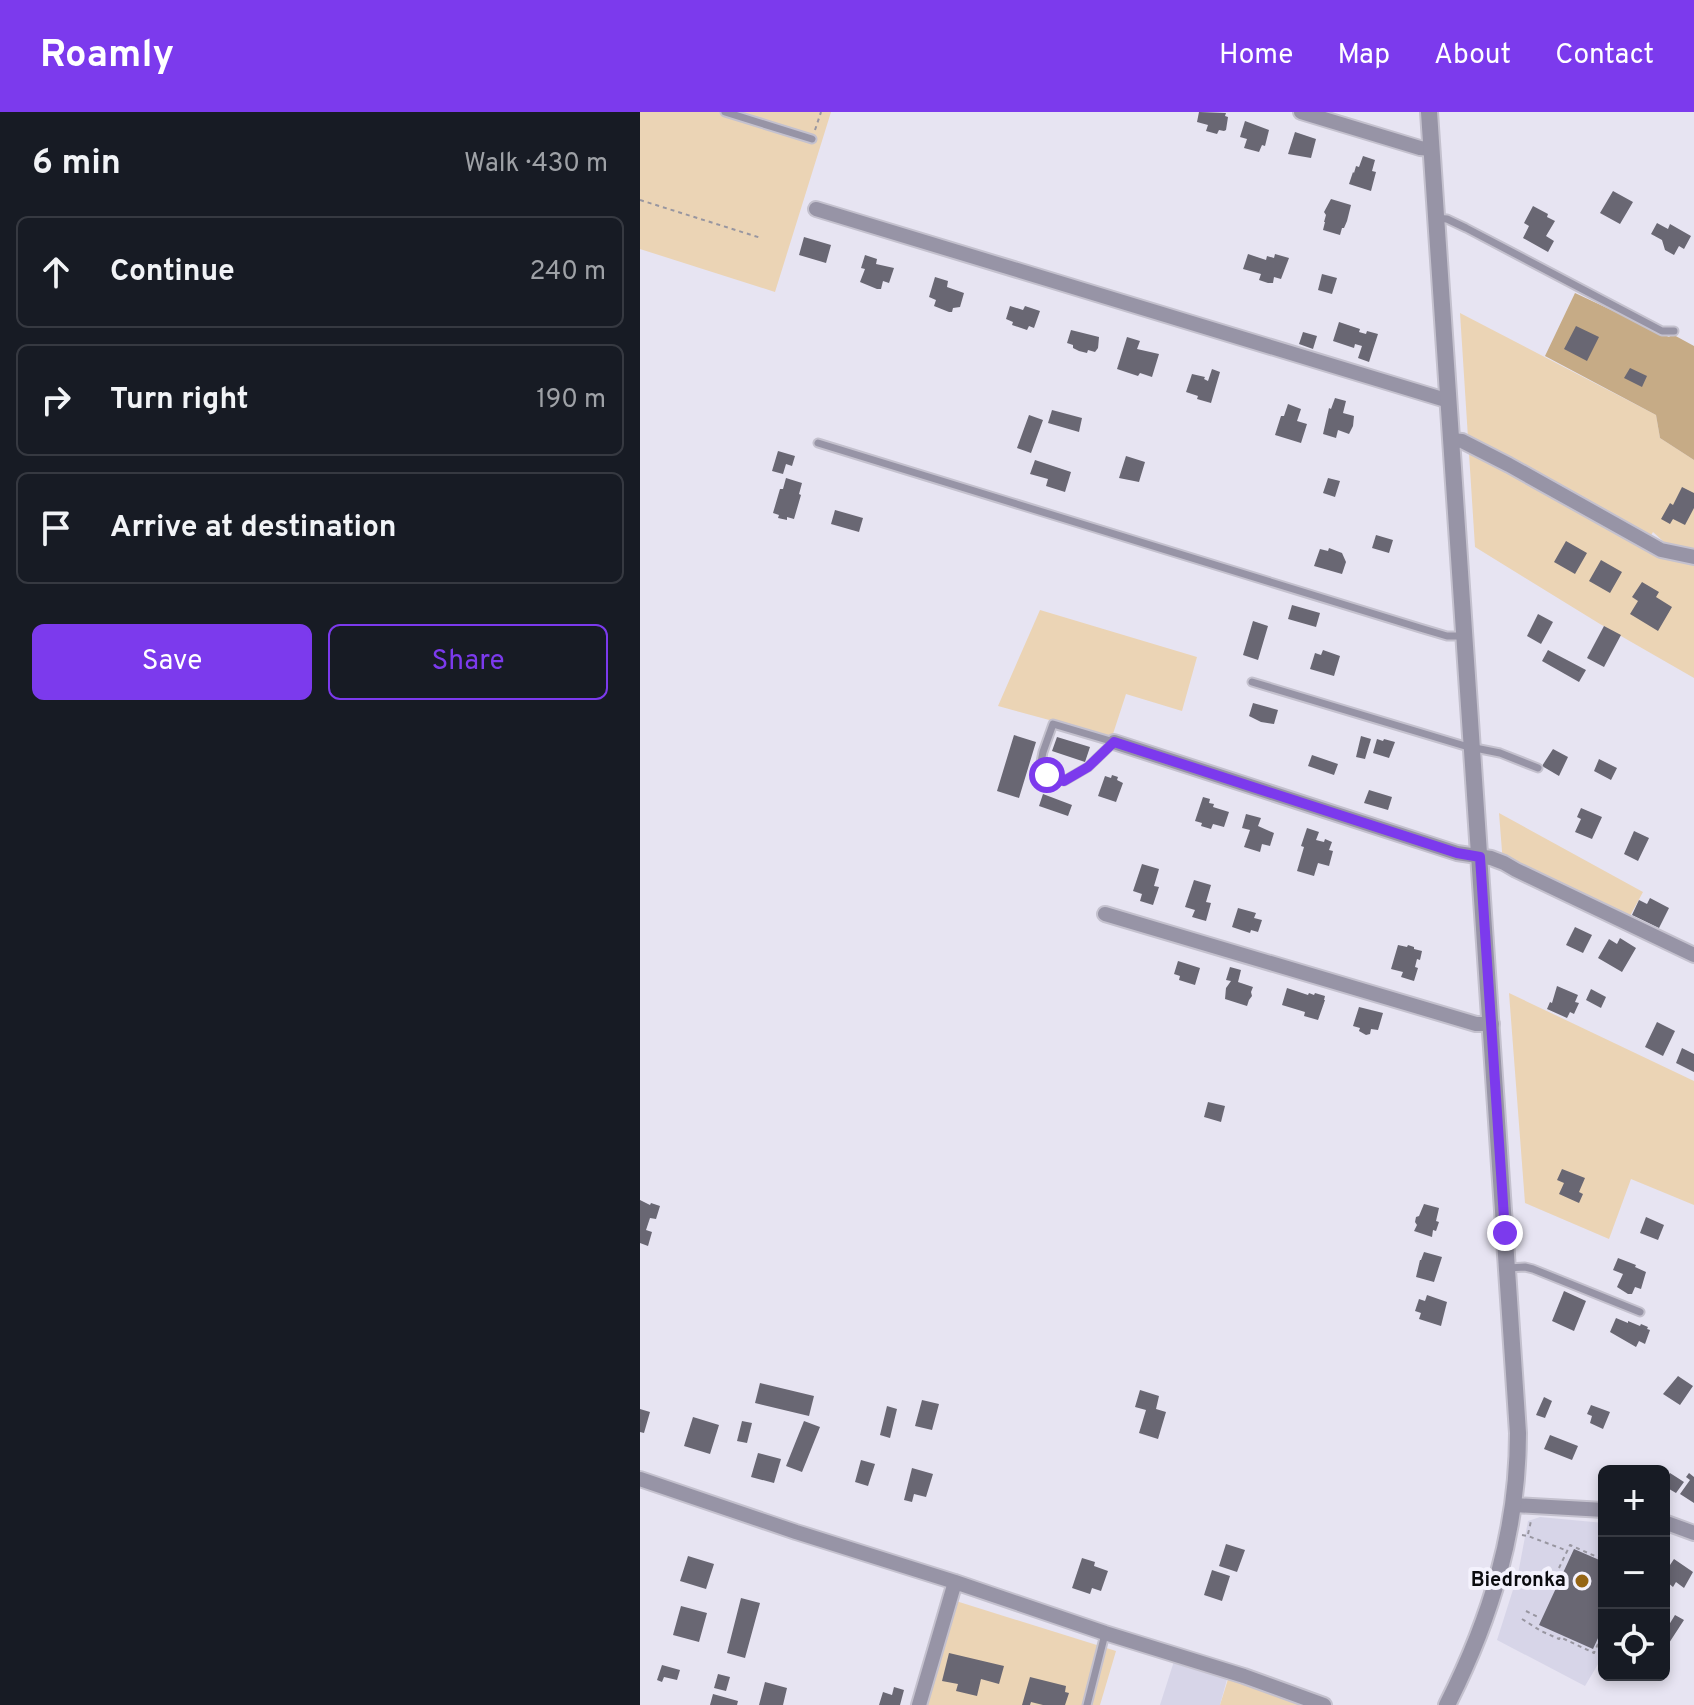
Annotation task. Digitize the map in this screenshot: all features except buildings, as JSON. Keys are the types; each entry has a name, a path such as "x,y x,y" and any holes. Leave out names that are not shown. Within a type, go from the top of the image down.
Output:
{"street":[{"path":"1301,112 1432,149"},
{"path":"1429,112 1518,1424 1518,1479 1498,1579 1484,1623 1447,1705"},
{"path":"816,209 1449,401"},
{"path":"1451,440 1462,441 1509,465 1661,550 1694,557"},
{"path":"1114,742 1457,853 1504,863 1694,955"},
{"path":"1105,914 1476,1024 1492,1024"},
{"path":"640,1479 1244,1676 1324,1705"},
{"path":"1514,1505 1598,1510"},
{"path":"1670,1524 1694,1533"},
{"path":"919,1705 955,1582"}],"lane":[{"path":"725,112 812,139"},
{"path":"1436,218 1447,219 1466,228 1662,331 1674,331"},
{"path":"818,443 1420,628 1447,636 1465,636"},
{"path":"1252,682 1473,748 1500,753 1538,768"},
{"path":"1053,724 1114,742 1088,767 1064,781 1047,775 1040,767 1053,724"},
{"path":"1508,1268 1533,1269 1640,1312"},
{"path":"1087,1705 1105,1633"}],"path":[{"path":"812,139 821,112"},
{"path":"640,200 761,238"},
{"path":"1528,1536 1534,1506"},
{"path":"1509,1534 1528,1536 1568,1551"},
{"path":"1559,1568 1570,1545 1598,1557"},
{"path":"1526,1611 1538,1617"},
{"path":"1522,1619 1541,1631 1594,1653 1598,1644"}],"shaded area":[{"path":"640,112 831,112 775,292 640,249"},
{"path":"1575,293 1694,346 1694,460 1660,438 1656,415 1545,356"},
{"path":"1460,313 1656,415 1660,438 1694,460 1694,557 1677,554 1653,532 1645,545 1694,563 1694,678 1475,547"},
{"path":"1040,610 1197,657 1182,711 1126,694 1112,737 998,706"},
{"path":"1499,813 1643,892 1625,925 1503,864"},
{"path":"1509,993 1694,1081 1694,1205 1631,1179 1609,1239 1525,1203"},
{"name":"Biedronka","path":"1540,1517 1598,1522 1598,1664 1585,1686 1497,1640 1518,1574 1528,1521"},
{"path":"956,1601 1116,1651 1100,1705 925,1705"},
{"path":"1176,1655 1229,1672 1220,1705 1160,1705"},
{"path":"1229,1676 1323,1705 1220,1705"}],"place":[{"name":"Biedronka","path":"1582,1581"}],"route":[{"path":"1047,775 1064,781 1088,767 1114,742 1457,853 1480,857 1505,1233"}]}
